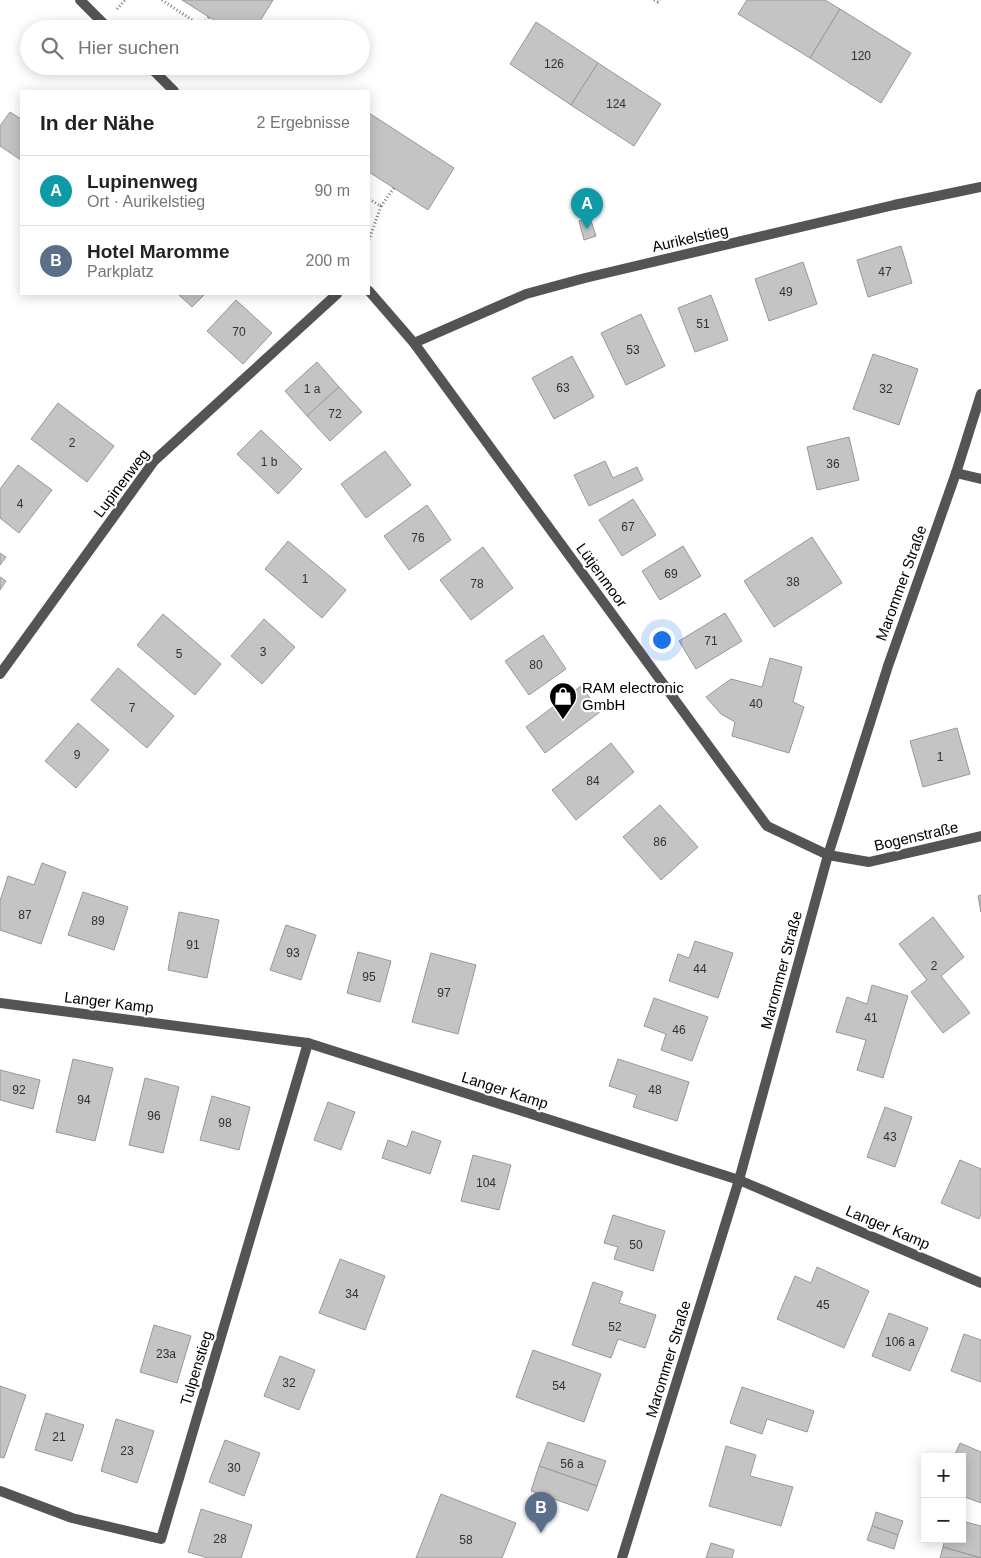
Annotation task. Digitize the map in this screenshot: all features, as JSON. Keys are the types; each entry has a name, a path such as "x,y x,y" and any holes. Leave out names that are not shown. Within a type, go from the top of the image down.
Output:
{"street":[{"path":"80,0 100,20"},
{"path":"158,75 173,90"},
{"name":"Aurikelstieg","path":"414,343 526,294 875,209 981,187"},
{"name":"Lütjenmoor","path":"370,292 414,343 767,826 828,855"},
{"name":"Lupinenweg","path":"0,674 154,461 336,295"},
{"name":"Marommer Straße","path":"622,1558 739,1180 828,855 888,666 956,473 981,394"},
{"path":"956,473 981,479"},
{"name":"Bogenstraße","path":"828,855 869,862 981,836"},
{"name":"Langer Kamp","path":"0,1003 308,1043 739,1180 981,1283"},
{"name":"Tulpenstieg","path":"0,1491 72,1518 161,1539 308,1043"}],"path":[{"path":"162,0 190,20"},
{"path":"654,0 658,2 660,0"},
{"path":"206,20 209,17"},
{"path":"370,237 381,206 394,188"},
{"path":"370,199 381,206"}],"building":[{"path":"182,0 273,0 261,20 214,20"},
{"path":"747,0 825,0 840,9 810,58 738,14"},
{"path":"840,9 911,53 881,103 810,58"},
{"path":"536,22 598,63 571,105 510,64"},
{"path":"598,63 661,104 634,146 571,105"},
{"path":"10,112 20,118 20,159 0,146 0,126"},
{"path":"370,114 454,168 428,210 370,173"},
{"path":"590,218 596,236 584,240 579,221"},
{"path":"901,246 912,283 868,297 857,260"},
{"path":"803,262 817,304 769,321 755,279"},
{"path":"179,295 204,295 192,307"},
{"path":"711,295 728,340 695,352 678,308"},
{"path":"236,300 272,333 243,364 207,331"},
{"path":"641,314 665,366 626,385 601,333"},
{"path":"873,354 918,369 899,425 853,409"},
{"path":"572,356 594,397 554,419 532,378"},
{"path":"317,362 339,387 307,416 285,391"},
{"path":"339,387 362,412 330,441 307,416"},
{"path":"58,403 114,446 87,482 31,439"},
{"path":"261,430 302,469 278,494 237,454"},
{"path":"849,437 859,480 817,490 807,447"},
{"path":"385,451 411,485 366,518 341,484"},
{"path":"605,461 613,478 637,467 643,480 589,506 574,475"},
{"path":"18,465 52,490 19,533 0,518 0,489"},
{"path":"633,499 656,535 622,556 599,520"},
{"path":"427,505 451,540 409,570 384,536"},
{"path":"812,537 842,583 774,627 744,581"},
{"path":"288,541 346,590 322,618 265,569"},
{"path":"683,546 701,576 660,600 642,571"},
{"path":"483,547 513,588 471,620 440,580"},
{"path":"0,553 6,557 0,565"},
{"path":"0,577 6,581 0,590"},
{"path":"725,613 742,641 696,669 679,641"},
{"path":"163,614 221,664 195,695 137,645"},
{"path":"264,619 295,647 262,684 231,656"},
{"path":"543,635 566,669 529,695 505,661"},
{"path":"770,658 802,667 793,702 804,707 789,753 732,736 735,722 721,714 706,697 731,679 762,687"},
{"path":"118,668 174,716 147,748 91,700"},
{"name":"RAM electronic GmbH","path":"581,686 600,712 545,753 526,727"},
{"path":"78,723 109,750 76,788 45,761"},
{"path":"957,728 970,774 923,787 910,741"},
{"path":"611,743 634,772 576,820 552,790"},
{"path":"660,805 698,847 661,880 623,837"},
{"path":"42,863 66,872 41,944 0,930 0,901 8,876 34,885"},
{"path":"83,892 128,907 114,950 68,935"},
{"path":"981,895 981,912 978,896"},
{"path":"179,912 219,920 207,978 168,970"},
{"path":"933,917 964,957 941,976 970,1013 943,1033 911,992 927,980 899,944"},
{"path":"286,925 316,935 301,980 270,970"},
{"path":"695,941 733,953 718,998 669,981 678,954 689,958"},
{"path":"358,952 391,961 380,1002 347,993"},
{"path":"431,953 476,965 458,1034 412,1022"},
{"path":"872,985 908,996 883,1078 857,1070 866,1040 836,1032 847,997 867,1004"},
{"path":"654,998 708,1017 692,1061 661,1050 666,1034 644,1026"},
{"path":"73,1059 113,1068 95,1141 56,1132"},
{"path":"618,1059 689,1082 677,1121 633,1107 637,1095 609,1086"},
{"path":"0,1070 40,1080 33,1109 0,1100"},
{"path":"145,1078 179,1087 163,1153 129,1145"},
{"path":"212,1096 250,1107 239,1150 200,1140"},
{"path":"328,1102 355,1112 341,1150 314,1140"},
{"path":"885,1107 912,1117 895,1167 867,1157"},
{"path":"412,1131 441,1141 430,1174 382,1158 388,1140 407,1147"},
{"path":"473,1155 511,1165 499,1210 461,1201"},
{"path":"960,1160 981,1169 981,1214 979,1219 941,1203"},
{"path":"613,1215 665,1231 653,1271 614,1259 618,1247 604,1243"},
{"path":"340,1259 385,1276 365,1330 319,1313"},
{"path":"817,1267 869,1291 844,1348 777,1319 795,1276 811,1283"},
{"path":"593,1282 623,1292 619,1303 656,1315 645,1348 618,1339 611,1358 572,1345"},
{"path":"889,1313 928,1328 910,1371 872,1356"},
{"path":"154,1325 191,1336 177,1383 140,1372"},
{"path":"964,1334 981,1340 981,1382 951,1371"},
{"path":"533,1350 601,1374 584,1422 516,1397"},
{"path":"280,1356 315,1370 299,1410 264,1396"},
{"path":"0,1386 26,1395 4,1458 0,1457"},
{"path":"742,1387 814,1411 807,1432 767,1419 762,1434 730,1423"},
{"path":"46,1413 84,1425 72,1461 35,1450"},
{"path":"116,1419 154,1431 137,1483 101,1471"},
{"path":"225,1440 260,1453 244,1496 209,1482"},
{"path":"548,1442 606,1461 597,1486 539,1466"},
{"path":"960,1443 981,1452 981,1503 966,1497 966,1453 956,1453"},
{"path":"726,1446 756,1455 750,1476 793,1487 781,1526 709,1506"},
{"path":"539,1466 597,1486 588,1511 531,1491"},
{"path":"441,1494 516,1523 502,1558 416,1558"},
{"path":"201,1509 252,1525 241,1558 208,1558 188,1552"},
{"path":"876,1512 903,1521 898,1535 872,1526"},
{"path":"966,1522 981,1526 981,1558 943,1547 944,1543 966,1543"},
{"path":"872,1526 898,1535 894,1549 867,1540"},
{"path":"711,1543 734,1550 732,1558 706,1558"},
{"path":"943,1547 981,1558 940,1558"}],"place":[{"name":"Lupinenweg","path":"587,229"},
{"name":"RAM electronic GmbH","path":"563,720"},
{"name":"Hotel Maromme","path":"541,1533"}]}
